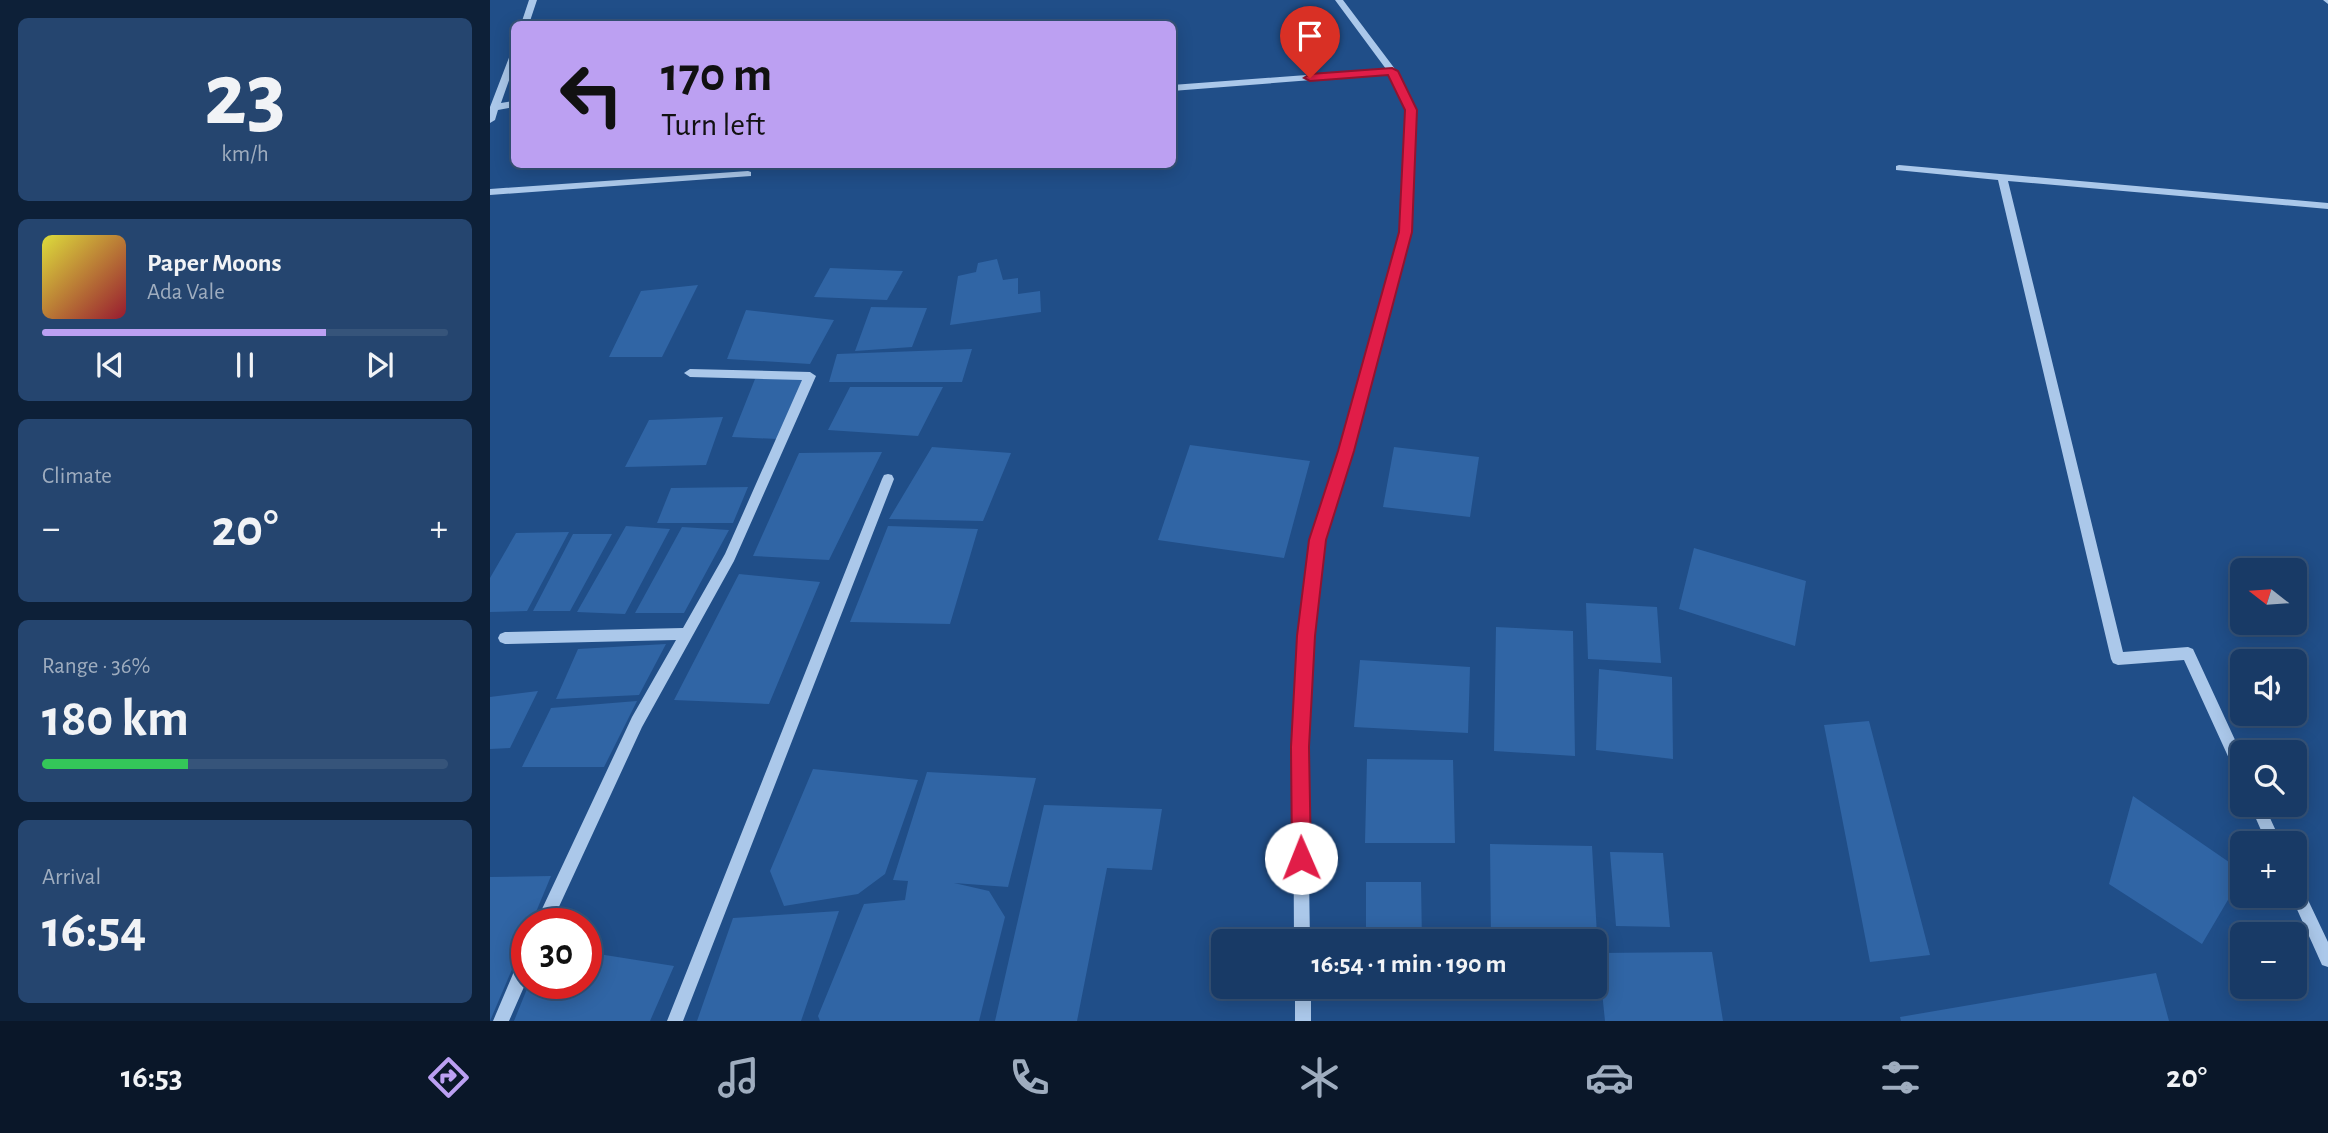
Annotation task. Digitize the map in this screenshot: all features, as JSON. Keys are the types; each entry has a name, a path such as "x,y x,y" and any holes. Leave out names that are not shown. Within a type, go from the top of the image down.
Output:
{"street":[{"path":"526,21 533,0"},
{"path":"1302,929 1300,747 1306,636 1317,540 1346,451 1405,232 1411,110 1392,71 1339,0"},
{"path":"490,120 511,64"},
{"path":"1176,88 1392,71"},
{"path":"497,107 511,105"},
{"path":"1899,168 2328,206"},
{"path":"490,192 748,174"},
{"path":"2003,179 2118,659 2188,653 2230,745"},
{"path":"550,908 637,722 730,557 810,376 690,373"},
{"path":"675,1021 888,479"},
{"path":"505,638 688,634"},
{"path":"2304,908 2328,959"},
{"path":"501,1021 511,998"},
{"path":"1303,999 1303,1021"}],"building":[{"path":"997,259 1003,280 1018,278 1018,294 1040,291 1041,312 950,325 958,276 976,272 978,263"},
{"path":"830,268 903,271 887,300 814,297"},
{"path":"698,285 662,357 609,357 641,291"},
{"path":"871,307 927,308 912,347 855,351"},
{"path":"746,310 834,320 810,364 727,359"},
{"path":"972,349 962,382 829,382 837,354"},
{"path":"755,379 805,379 778,439 732,437"},
{"path":"850,387 943,387 918,436 828,430"},
{"path":"723,417 706,465 625,467 649,420"},
{"path":"1190,445 1310,461 1284,558 1158,540"},
{"path":"932,447 1011,453 983,521 889,519"},
{"path":"1394,447 1479,457 1470,517 1383,507"},
{"path":"882,452 829,560 753,556 799,453"},
{"path":"748,487 733,523 657,523 671,488"},
{"path":"626,526 670,529 625,614 577,612"},
{"path":"888,526 978,529 950,624 850,622"},
{"path":"682,527 729,530 684,613 635,613"},
{"path":"569,532 527,611 490,612 490,578 516,533"},
{"path":"573,534 612,534 570,611 533,611"},
{"path":"1694,548 1806,581 1795,646 1679,609"},
{"path":"739,574 820,582 769,704 674,700"},
{"path":"1586,603 1657,607 1661,663 1588,659"},
{"path":"1496,627 1573,631 1575,756 1494,751"},
{"path":"666,644 639,695 556,699 578,649"},
{"path":"1360,660 1470,667 1468,733 1354,727"},
{"path":"1599,669 1672,677 1673,759 1596,750"},
{"path":"538,691 510,748 490,749 490,697"},
{"path":"637,701 604,767 522,767 551,708"},
{"path":"1869,721 1930,955 1870,962 1824,725"},
{"path":"1367,759 1453,760 1455,843 1365,843"},
{"path":"813,769 918,780 885,874 858,894 784,906 770,871"},
{"path":"927,772 1036,778 1008,887 954,883 989,891 1005,917 979,1021 820,1021 818,1016 864,904 905,900 908,881 893,880"},
{"path":"2133,796 2230,863 2230,896 2202,944 2109,884"},
{"path":"1044,805 1162,809 1152,870 1107,868 1077,1021 995,1021"},
{"path":"1490,844 1592,846 1597,929 1491,929"},
{"path":"1610,852 1663,853 1670,927 1616,926"},
{"path":"551,876 538,908 511,908 511,972 490,1021 490,877"},
{"path":"1366,882 1421,882 1422,929 1366,929"},
{"path":"839,911 801,1021 697,1021 733,918"},
{"path":"1712,952 1723,1021 1605,1021 1603,999 1607,999 1607,953"},
{"path":"602,955 674,966 650,1021 514,1021 523,999 602,999"},
{"path":"2156,973 2169,1021 1901,1021 1900,1017"}],"route":[{"path":"1301,858 1300,747 1306,636 1317,540 1346,451 1405,232 1411,110 1392,71 1310,78"}]}
